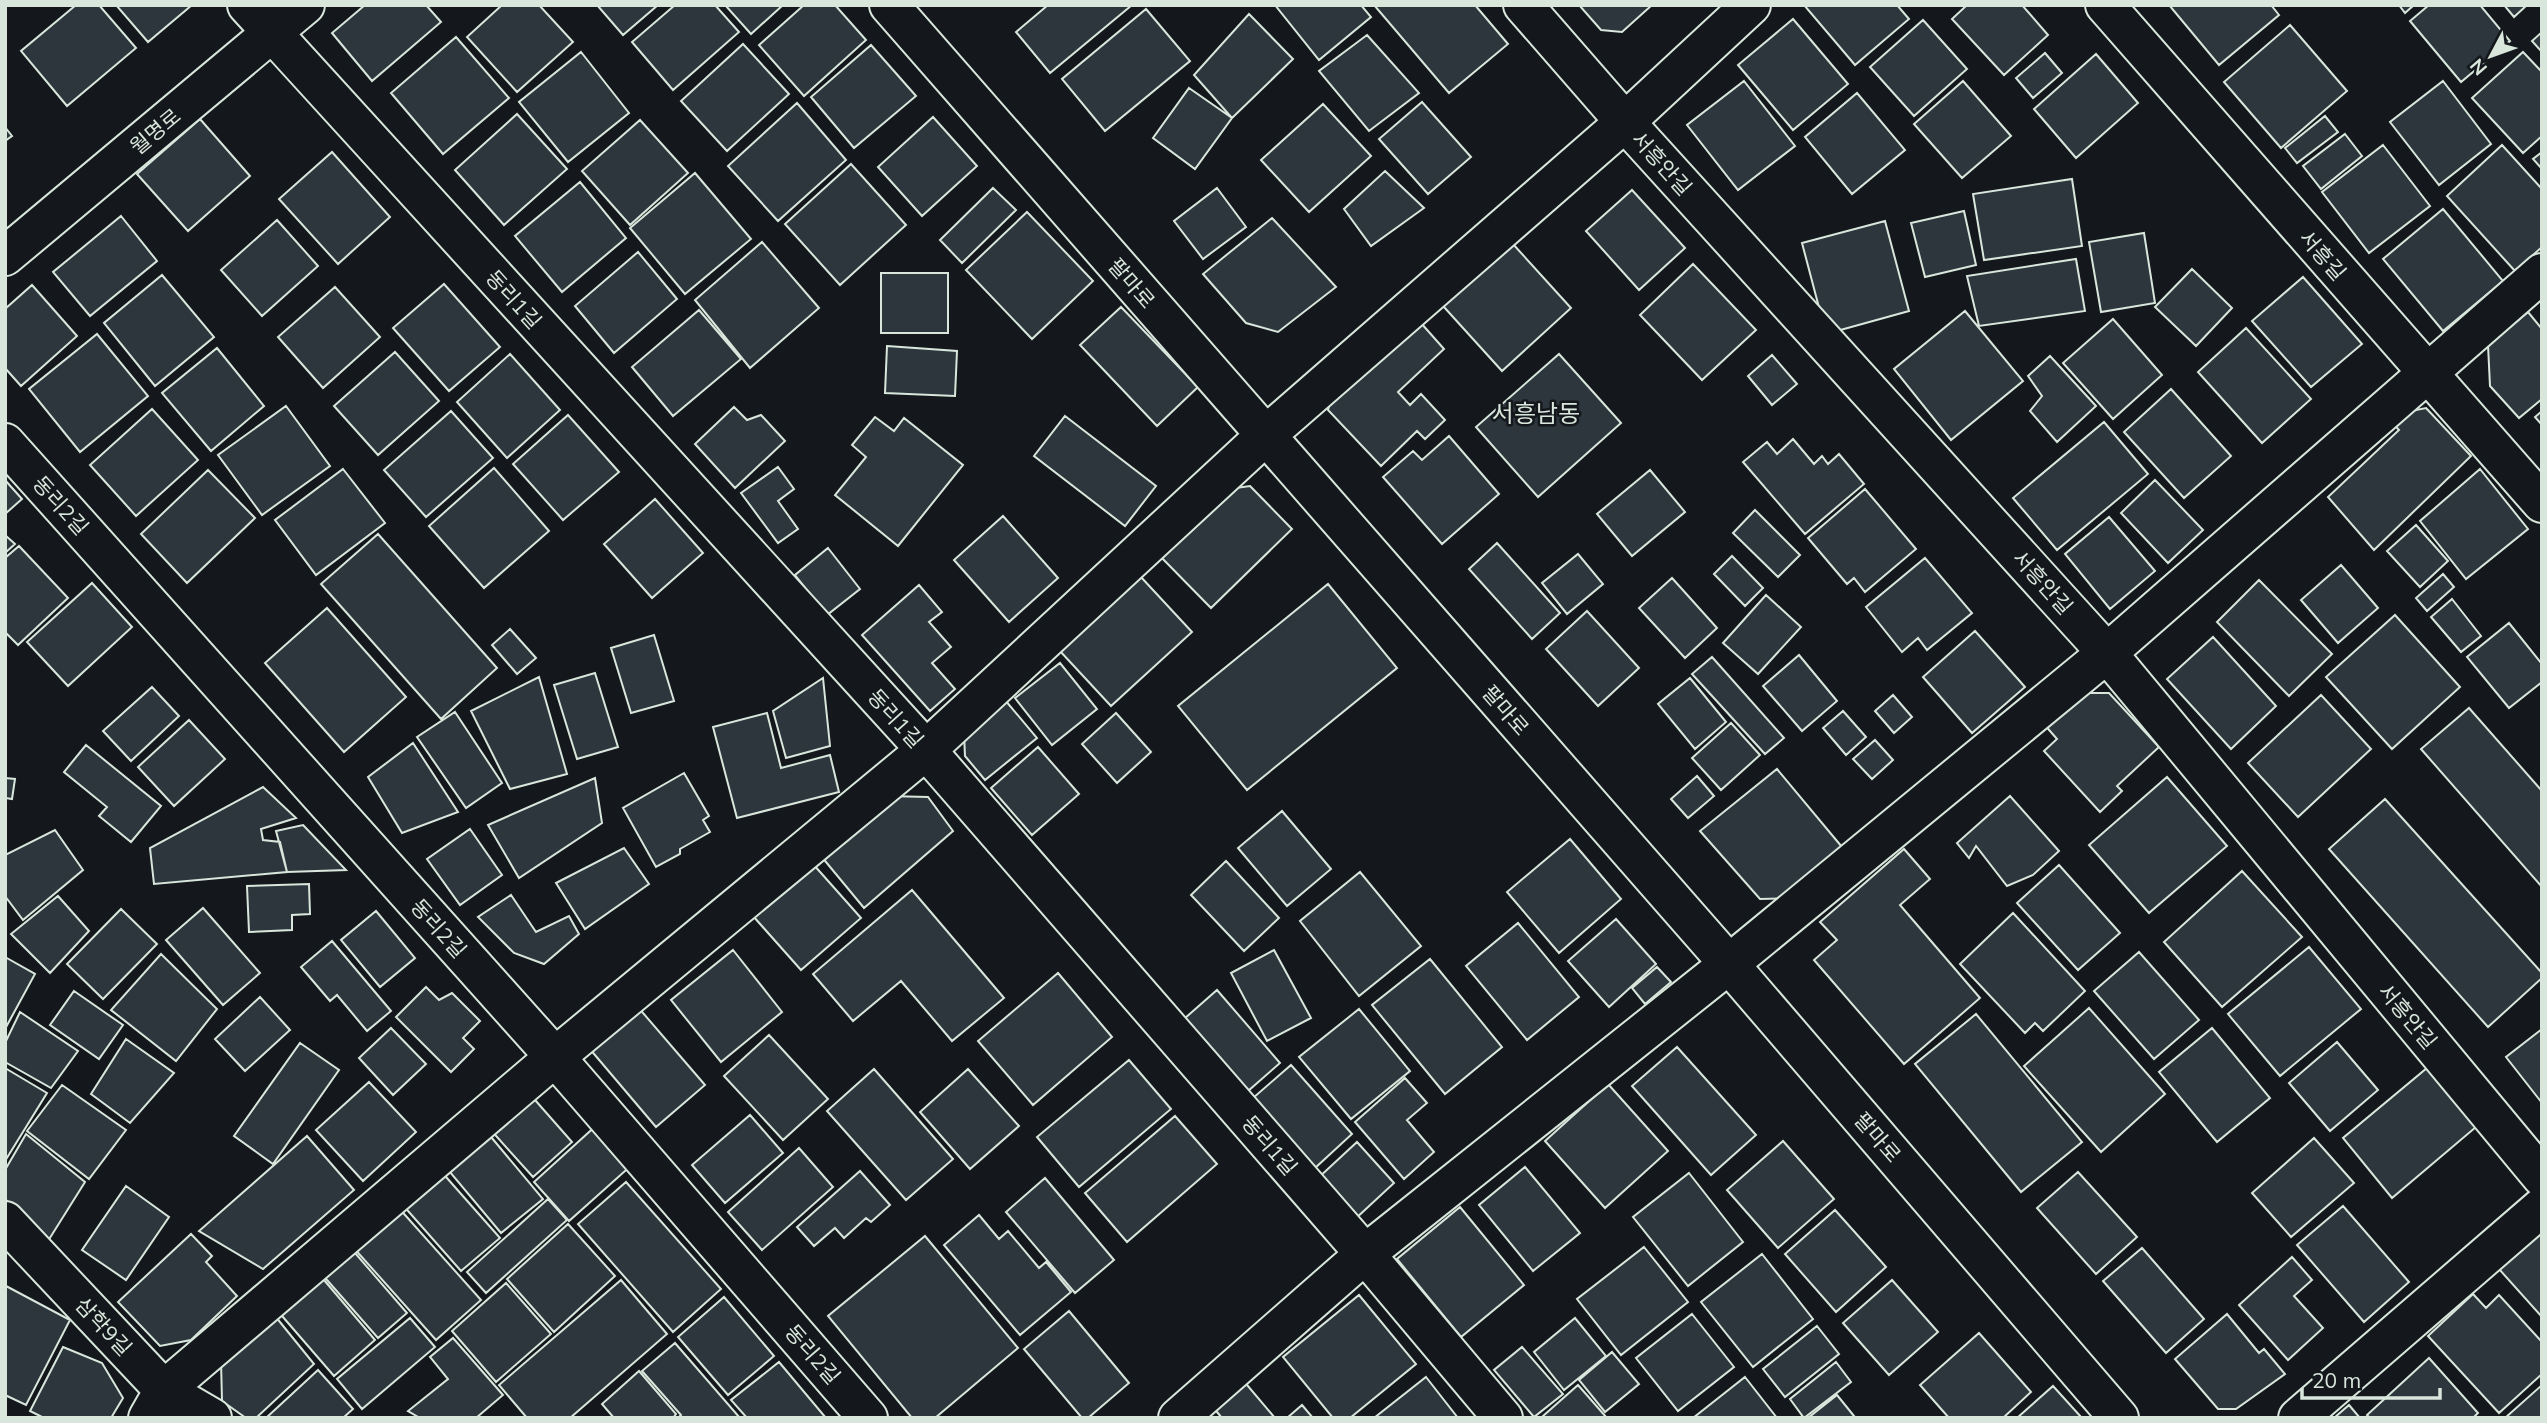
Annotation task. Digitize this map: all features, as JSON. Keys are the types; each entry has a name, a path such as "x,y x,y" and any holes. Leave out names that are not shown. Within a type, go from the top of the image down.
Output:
{"street":[{"name":"동리1길","path":"247,5 926,750 1365,1254 1503,1418"},
{"name":"월명로","path":"5,256 304,5"},
{"name":"팔마로","path":"889,5 1730,964 2119,1418"},
{"name":"서흥안길","path":"1523,5 1625,122 2107,653 2542,1177"},
{"path":"155,1404 555,1058 926,750 1265,436 1625,122 1751,5"},
{"name":"서흥길","path":"2105,5 2542,503"},
{"path":"1178,1418 1365,1254 1730,964 2107,653 2542,273"},
{"name":"동리2길","path":"5,443 555,1058 868,1418"},
{"path":"2298,1418 2542,1207"},
{"name":"삼학9길","path":"5,1221 155,1404 212,1418"}],"building":[{"path":"76,5 99,5 136,48 67,106 21,51"},
{"path":"116,5 192,5 148,42"},
{"path":"365,5 426,5 441,22 372,81 332,33"},
{"path":"502,5 539,5 573,42 517,92 467,37"},
{"path":"597,5 658,5 623,35"},
{"path":"675,5 715,5 739,32 673,90 632,42"},
{"path":"725,5 783,5 751,34"},
{"path":"804,5 835,5 866,40 804,96 759,45"},
{"path":"1048,5 1132,5 1050,73 1016,32"},
{"path":"1275,5 1361,5 1371,17 1319,60"},
{"path":"1374,5 1475,5 1508,44 1449,93"},
{"path":"1579,5 1652,5 1622,32 1601,30"},
{"path":"1804,5 1897,5 1909,19 1855,65"},
{"path":"1967,5 2022,5 2048,35 2004,75 1952,19"},
{"path":"2169,5 2271,5 2279,15 2219,65"},
{"path":"2399,5 2414,5 2405,13"},
{"path":"2429,5 2480,5 2510,41 2461,82 2410,21"},
{"path":"2504,5 2527,5 2514,17"},
{"path":"1146,9 1190,61 1105,131 1062,79"},
{"path":"1249,14 1293,59 1232,118 1194,75"},
{"path":"1793,19 1848,84 1793,130 1738,65"},
{"path":"1923,20 1967,69 1914,116 1870,67"},
{"path":"2290,25 2347,91 2281,148 2224,82"},
{"path":"2542,32 2542,52 2532,41"},
{"path":"1367,35 1419,93 1369,131 1319,71"},
{"path":"456,37 509,98 443,154 391,93"},
{"path":"743,44 789,94 727,151 681,101"},
{"path":"871,45 916,96 854,148 811,97"},
{"path":"581,52 629,113 568,162 519,102"},
{"path":"2523,52 2542,72 2542,136 2523,153 2472,98"},
{"path":"2045,53 2062,73 2033,98 2016,78"},
{"path":"2096,54 2138,103 2076,158 2034,109"},
{"path":"1744,81 1795,146 1738,190 1687,125"},
{"path":"1963,81 2011,136 1962,178 1914,124"},
{"path":"2443,81 2491,144 2439,185 2390,122"},
{"path":"1189,88 1232,118 1195,169 1153,138"},
{"path":"1857,93 1905,150 1852,194 1805,137"},
{"path":"1422,102 1471,157 1428,194 1379,139"},
{"path":"797,103 846,160 778,221 728,166"},
{"path":"1323,104 1371,156 1309,212 1261,160"},
{"path":"517,114 567,169 504,225 455,170"},
{"path":"2325,116 2338,132 2297,163 2285,148"},
{"path":"933,117 977,166 922,216 878,167"},
{"path":"200,119 250,176 188,231 137,174"},
{"path":"640,120 688,173 630,225 582,171"},
{"path":"5,127 12,136 5,141"},
{"path":"2345,134 2362,156 2321,189 2303,166"},
{"path":"2383,145 2430,206 2369,253 2322,192"},
{"path":"2502,145 2542,189 2542,247 2515,271 2447,196"},
{"path":"332,152 390,217 338,264 279,199"},
{"path":"2542,152 2542,169 2533,159"},
{"path":"851,164 906,225 840,285 785,224"},
{"path":"1385,171 1424,208 1371,246 1344,209"},
{"path":"695,173 751,239 685,294 630,228"},
{"path":"2072,179 2082,246 1984,260 1973,194"},
{"path":"580,182 626,238 562,292 515,236"},
{"path":"993,188 1016,210 962,263 940,240"},
{"path":"1217,188 1246,227 1203,259 1174,221"},
{"path":"1632,190 1685,248 1639,290 1586,231"},
{"path":"2443,209 2503,281 2443,331 2383,259"},
{"path":"1964,211 1976,265 1925,277 1911,223"},
{"path":"1027,212 1093,281 1032,339 966,270"},
{"path":"121,216 157,261 90,316 53,272"},
{"path":"1272,218 1336,287 1278,332 1246,323 1203,274"},
{"path":"277,220 318,266 262,316 221,270"},
{"path":"1885,221 1909,311 1826,334 1802,243"},
{"path":"1503,233 1571,308 1502,371 1434,296"},
{"path":"2144,233 2155,303 2101,312 2089,242"},
{"path":"762,242 819,308 750,368 695,300"},
{"path":"638,252 677,299 614,353 575,306"},
{"path":"2076,259 2085,311 1979,326 1967,276"},
{"path":"1693,264 1756,330 1702,380 1640,315"},
{"path":"2192,269 2232,308 2196,346 2155,307"},
{"path":"881,273 948,273 948,333 881,333"},
{"path":"162,275 214,337 155,386 104,323"},
{"path":"2303,277 2362,344 2311,387 2252,321"},
{"path":"444,284 500,347 449,391 393,328"},
{"path":"32,285 77,336 21,386 5,368 5,309"},
{"path":"335,287 380,337 323,388 278,337"},
{"path":"1121,307 1198,387 1157,426 1080,345"},
{"path":"699,310 741,359 673,416 632,367"},
{"path":"1965,311 2023,381 1951,440 1894,369"},
{"path":"2528,312 2542,329 2542,399 2519,418 2490,386 2488,345"},
{"path":"1413,314 1444,349 1398,392 1410,405 1421,394 1445,420 1425,439 1417,431 1381,466 1328,410 1336,381"},
{"path":"2113,319 2162,375 2113,419 2063,363"},
{"path":"2246,328 2311,399 2262,443 2198,372"},
{"path":"97,334 148,396 80,452 29,389"},
{"path":"887,346 957,351 955,396 885,393"},
{"path":"217,348 264,406 211,451 162,393"},
{"path":"395,352 439,401 378,455 334,406"},
{"path":"510,354 560,410 507,458 457,402"},
{"path":"1559,354 1621,423 1538,497 1476,427"},
{"path":"1772,355 1797,384 1772,405 1748,376"},
{"path":"2050,356 2096,406 2057,442 2030,411 2042,396 2028,376"},
{"path":"2171,389 2231,456 2184,498 2124,432"},
{"path":"286,406 330,466 262,515 218,455"},
{"path":"734,407 747,420 761,415 785,441 735,488 695,444"},
{"path":"2426,408 2471,456 2374,550 2328,497 2399,430 2386,416"},
{"path":"152,409 198,460 136,516 90,465"},
{"path":"451,411 493,458 426,517 384,470"},
{"path":"2542,411 2542,425 2535,417"},
{"path":"568,415 619,472 563,520 513,464"},
{"path":"1065,416 1156,486 1125,526 1034,456"},
{"path":"875,417 894,431 904,418 963,465 898,546 835,495 866,457 852,445"},
{"path":"2104,422 2148,474 2057,550 2013,498"},
{"path":"1449,436 1499,494 1442,544 1383,477 1413,451 1422,460"},
{"path":"1793,439 1814,464 1822,456 1828,464 1839,454 1864,484 1805,534 1743,462 1767,442 1777,454"},
{"path":"778,467 794,489 778,501 798,529 778,543 741,493"},
{"path":"494,468 549,531 484,588 429,526"},
{"path":"343,469 385,523 316,575 275,520"},
{"path":"2480,469 2528,529 2466,579 2420,521"},
{"path":"208,470 255,518 187,583 141,534"},
{"path":"1650,470 1685,512 1632,556 1597,514"},
{"path":"5,480 22,499 5,514"},
{"path":"2155,480 2203,530 2168,563 2121,513"},
{"path":"1250,486 1292,529 1211,608 1156,552 1221,490"},
{"path":"1865,489 1916,549 1865,592 1854,578 1847,584 1808,538"},
{"path":"655,499 703,553 652,598 604,544"},
{"path":"1755,510 1800,555 1778,577 1733,533"},
{"path":"1003,516 1058,578 1009,622 954,560"},
{"path":"2109,517 2155,571 2110,609 2065,554"},
{"path":"2416,525 2448,561 2420,587 2387,551"},
{"path":"378,534 497,668 441,719 321,584"},
{"path":"5,535 15,544 5,553"},
{"path":"1497,543 1560,613 1532,639 1469,569"},
{"path":"19,546 68,598 18,645 5,632 5,558"},
{"path":"828,548 860,589 827,615 795,575"},
{"path":"1578,554 1603,584 1567,614 1542,583"},
{"path":"1732,556 1763,588 1745,606 1714,574"},
{"path":"1925,558 1972,613 1927,650 1918,638 1902,652 1866,607"},
{"path":"2341,565 2378,608 2338,643 2301,600"},
{"path":"2443,574 2454,587 2427,611 2416,598"},
{"path":"1140,576 1192,632 1111,706 1059,650"},
{"path":"1672,578 1717,628 1685,658 1639,608"},
{"path":"2259,580 2332,654 2289,696 2217,622"},
{"path":"92,583 132,627 68,686 27,642"},
{"path":"1328,584 1397,668 1247,790 1178,706"},
{"path":"919,585 942,612 929,622 951,647 932,663 955,689 930,711 862,635"},
{"path":"1766,595 1801,627 1758,674 1723,643"},
{"path":"2452,599 2481,636 2461,652 2431,617"},
{"path":"327,608 406,697 344,752 265,663"},
{"path":"1587,611 1639,668 1598,706 1546,649"},
{"path":"2395,615 2460,687 2392,749 2326,677"},
{"path":"2509,623 2542,664 2542,682 2509,708 2467,657"},
{"path":"510,629 536,658 517,674 492,645"},
{"path":"1975,631 2025,687 1972,733 1923,677"},
{"path":"654,635 674,701 631,713 611,648"},
{"path":"2213,637 2276,706 2231,749 2167,679"},
{"path":"1799,655 1837,701 1802,731 1763,686"},
{"path":"1712,657 1784,738 1765,754 1692,674"},
{"path":"1060,663 1097,709 1052,745 1015,698"},
{"path":"595,673 618,747 577,759 554,685"},
{"path":"539,677 567,774 510,789 471,711"},
{"path":"823,678 830,746 786,758 773,711"},
{"path":"1690,678 1726,722 1695,749 1658,704"},
{"path":"152,687 179,716 131,761 103,731"},
{"path":"2075,693 2109,693 2159,747 2117,786 2122,791 2100,812 2044,751 2057,739 2043,723"},
{"path":"1893,695 1912,717 1894,733 1875,711"},
{"path":"2321,695 2371,749 2298,817 2248,763"},
{"path":"1005,700 1037,738 985,780 965,756 964,734"},
{"path":"2469,708 2542,791 2542,887 2421,749"},
{"path":"1843,711 1866,737 1846,755 1823,728"},
{"path":"455,712 502,783 466,808 417,737"},
{"path":"767,713 781,768 830,755 839,792 737,818 713,727"},
{"path":"1116,713 1151,752 1117,783 1082,744"},
{"path":"189,720 225,759 174,806 138,767"},
{"path":"1731,723 1760,755 1721,790 1692,758"},
{"path":"1875,740 1893,760 1872,779 1853,759"},
{"path":"413,743 458,812 402,833 368,777"},
{"path":"86,745 161,806 131,842 99,816 107,807 64,772"},
{"path":"1038,747 1079,794 1032,835 991,788"},
{"path":"1777,769 1847,853 1794,898 1760,899 1700,831"},
{"path":"684,773 709,816 703,820 710,832 680,849 680,854 656,867 623,808"},
{"path":"1697,776 1714,796 1688,818 1671,799"},
{"path":"2167,777 2227,846 2149,913 2089,845"},
{"path":"5,778 15,779 12,799 5,798"},
{"path":"595,778 602,823 519,878 488,825"},
{"path":"263,787 296,818 261,829 263,840 280,842 287,872 154,884 150,848"},
{"path":"887,796 928,797 953,831 864,908 821,856"},
{"path":"2010,796 2059,851 2033,875 2007,886 1976,846 1969,858 1957,843"},
{"path":"2385,799 2542,973 2542,978 2488,1027 2329,849"},
{"path":"1282,811 1331,869 1287,906 1238,848"},
{"path":"303,825 346,870 287,872 276,831"},
{"path":"470,829 502,875 460,905 427,859"},
{"path":"55,830 83,870 23,920 5,896 5,855"},
{"path":"1570,839 1621,899 1559,953 1507,892"},
{"path":"624,848 649,884 585,929 556,883"},
{"path":"1904,849 1930,879 1900,905 1980,998 1904,1064 1814,960 1837,940 1820,922"},
{"path":"1226,861 1279,918 1244,951 1191,895"},
{"path":"813,864 861,918 801,970 753,916"},
{"path":"2059,865 2120,933 2078,970 2017,903"},
{"path":"2242,871 2302,937 2222,1007 2164,942"},
{"path":"1360,872 1421,946 1359,996 1300,921"},
{"path":"309,884 310,914 292,915 292,930 249,932 247,886"},
{"path":"912,890 1004,998 952,1041 901,981 853,1021 813,974"},
{"path":"511,895 536,932 569,916 579,934 544,964 514,953 478,917"},
{"path":"58,896 89,931 50,973 11,934"},
{"path":"203,908 260,973 223,1005 166,940"},
{"path":"121,909 157,944 103,999 67,964"},
{"path":"376,911 415,958 380,987 341,940"},
{"path":"2013,913 2085,991 2043,1031 2035,1023 2025,1033 1960,964"},
{"path":"1616,919 1656,964 1609,1007 1568,961"},
{"path":"1518,923 1579,997 1527,1040 1466,966"},
{"path":"332,941 391,1011 367,1031 337,995 330,1001 301,967"},
{"path":"2309,947 2361,1009 2280,1076 2228,1014"},
{"path":"733,950 782,1012 721,1062 671,1000"},
{"path":"1274,950 1311,1018 1267,1041 1231,973"},
{"path":"2139,952 2199,1020 2154,1059 2094,991"},
{"path":"161,954 217,1009 176,1061 111,1010"},
{"path":"5,957 35,974 5,1029"},
{"path":"1430,959 1502,1047 1445,1094 1372,1005"},
{"path":"1657,967 1671,982 1645,1004 1632,988"},
{"path":"1058,973 1112,1037 1033,1105 978,1041"},
{"path":"426,987 439,1000 452,993 480,1021 463,1038 474,1049 451,1072 396,1017"},
{"path":"1217,990 1280,1063 1248,1091 1184,1019"},
{"path":"74,991 123,1025 99,1059 50,1025"},
{"path":"260,997 290,1030 245,1071 215,1039"},
{"path":"637,1006 705,1085 656,1127 589,1048"},
{"path":"2089,1008 2165,1094 2101,1152 2024,1066"},
{"path":"1359,1009 1410,1071 1351,1119 1299,1057"},
{"path":"20,1012 78,1051 51,1088 5,1062 5,1043"},
{"path":"1976,1014 2082,1142 2021,1192 1915,1064"},
{"path":"391,1028 426,1064 393,1095 359,1058"},
{"path":"2212,1028 2270,1098 2217,1142 2159,1072"},
{"path":"2542,1029 2542,1103 2506,1057"},
{"path":"769,1035 828,1099 783,1140 724,1076"},
{"path":"126,1039 174,1073 130,1123 91,1094"},
{"path":"2337,1042 2378,1090 2330,1131 2289,1083"},
{"path":"300,1043 339,1070 273,1164 234,1136"},
{"path":"1677,1047 1756,1135 1711,1175 1632,1086"},
{"path":"1129,1060 1171,1109 1079,1187 1037,1137"},
{"path":"1291,1065 1352,1134 1315,1168 1253,1098"},
{"path":"5,1068 47,1093 5,1161"},
{"path":"2427,1068 2476,1127 2392,1198 2343,1138"},
{"path":"874,1069 953,1159 906,1200 827,1111"},
{"path":"968,1069 1019,1126 970,1169 920,1112"},
{"path":"1405,1078 1427,1103 1407,1120 1434,1152 1404,1179 1355,1122"},
{"path":"369,1082 416,1132 363,1181 316,1130"},
{"path":"1608,1084 1668,1151 1605,1208 1545,1141"},
{"path":"62,1085 126,1130 89,1179 27,1131"},
{"path":"528,1092 572,1142 533,1177 489,1128"},
{"path":"750,1115 783,1153 725,1203 692,1165"},
{"path":"1175,1116 1217,1164 1127,1242 1085,1193"},
{"path":"599,1123 634,1163 569,1221 534,1182"},
{"path":"486,1131 543,1199 501,1233 444,1165"},
{"path":"26,1134 85,1182 48,1241 5,1199 5,1170"},
{"path":"307,1136 354,1190 263,1269 199,1231"},
{"path":"2314,1138 2354,1183 2291,1237 2252,1193"},
{"path":"1783,1141 1834,1199 1778,1248 1727,1190"},
{"path":"1357,1142 1394,1183 1354,1220 1317,1179"},
{"path":"799,1148 833,1187 762,1250 728,1212"},
{"path":"1525,1167 1580,1233 1533,1271 1479,1205"},
{"path":"439,1169 500,1238 461,1271 401,1203"},
{"path":"860,1171 890,1205 871,1222 866,1218 844,1238 835,1228 814,1246 797,1227"},
{"path":"2078,1172 2137,1237 2096,1274 2037,1208"},
{"path":"1689,1173 1743,1242 1688,1286 1633,1217"},
{"path":"1045,1178 1114,1260 1075,1293 1006,1212"},
{"path":"626,1182 721,1289 673,1332 578,1224"},
{"path":"126,1186 169,1217 126,1280 82,1250"},
{"path":"548,1199 567,1220 486,1293 467,1272"},
{"path":"397,1206 481,1300 436,1340 352,1246"},
{"path":"2343,1206 2409,1282 2364,1322 2297,1245"},
{"path":"1460,1207 1524,1285 1461,1337 1397,1259"},
{"path":"1835,1210 1886,1267 1836,1312 1785,1254"},
{"path":"979,1215 999,1239 1008,1231 1039,1268 1046,1262 1071,1292 1020,1335 944,1245"},
{"path":"568,1224 615,1276 554,1332 507,1279"},
{"path":"2542,1231 2542,1317 2499,1269"},
{"path":"191,1234 212,1256 206,1262 237,1296 191,1340 160,1346 118,1302"},
{"path":"925,1236 1018,1348 935,1418 912,1418 828,1316"},
{"path":"349,1246 407,1313 378,1338 320,1272"},
{"path":"1644,1247 1688,1302 1621,1355 1577,1299"},
{"path":"2142,1248 2204,1319 2166,1353 2103,1281"},
{"path":"1762,1254 1813,1319 1753,1367 1701,1302"},
{"path":"2292,1257 2312,1280 2294,1296 2323,1328 2288,1360 2239,1305"},
{"path":"318,1273 375,1340 334,1376 276,1309"},
{"path":"621,1280 667,1334 570,1418 527,1418 499,1385"},
{"path":"1892,1280 1938,1332 1889,1375 1843,1323"},
{"path":"506,1283 551,1334 496,1382 452,1331"},
{"path":"6,1286 70,1320 26,1405 5,1395"},
{"path":"2473,1294 2486,1308 2499,1295 2542,1342 2542,1374 2499,1413 2428,1336"},
{"path":"1359,1295 1416,1364 1350,1418 1333,1418 1283,1357"},
{"path":"724,1297 774,1356 728,1395 678,1337"},
{"path":"271,1311 314,1364 256,1418 246,1418 222,1401 221,1361"},
{"path":"1069,1311 1129,1383 1088,1418 1082,1418 1024,1349"},
{"path":"1692,1314 1734,1367 1678,1411 1636,1358"},
{"path":"2227,1314 2259,1353 2264,1349 2285,1374 2236,1409 2218,1409 2175,1359"},
{"path":"410,1318 435,1347 362,1409 337,1379"},
{"path":"1575,1318 1606,1356 1564,1390 1534,1352"},
{"path":"1817,1326 1839,1354 1785,1397 1763,1369"},
{"path":"1979,1333 2031,1392 2003,1418 1949,1418 1920,1385"},
{"path":"453,1338 503,1395 476,1418 420,1418 408,1411 448,1379 430,1357"},
{"path":"675,1343 740,1418 678,1418 681,1415 642,1371"},
{"path":"63,1347 102,1363 123,1398 111,1418 44,1418 30,1411"},
{"path":"1522,1347 1563,1394 1534,1417 1494,1370"},
{"path":"1612,1352 1639,1384 1605,1412 1579,1380"},
{"path":"2429,1358 2478,1413 2473,1418 2370,1418 2367,1415"},
{"path":"779,1362 826,1418 747,1418 731,1400"},
{"path":"1836,1362 1851,1382 1804,1418 1790,1399"},
{"path":"318,1370 353,1409 343,1418 266,1418"},
{"path":"639,1371 676,1414 673,1418 614,1418 602,1404"},
{"path":"1426,1377 1458,1418 1374,1418"},
{"path":"1745,1377 1777,1418 1693,1418"},
{"path":"1242,1379 1275,1418 1222,1418 1211,1405"},
{"path":"1578,1385 1607,1418 1543,1416"},
{"path":"2542,1385 2542,1418 2505,1418"},
{"path":"2053,1386 2082,1418 2017,1418"},
{"path":"1837,1395 1854,1416 1852,1418 1808,1418"},
{"path":"1302,1405 1313,1418 1287,1418"},
{"path":"2349,1405 2360,1418 2334,1418"}],"district":[{"name":"서흥남동","path":"1536,413"}]}
